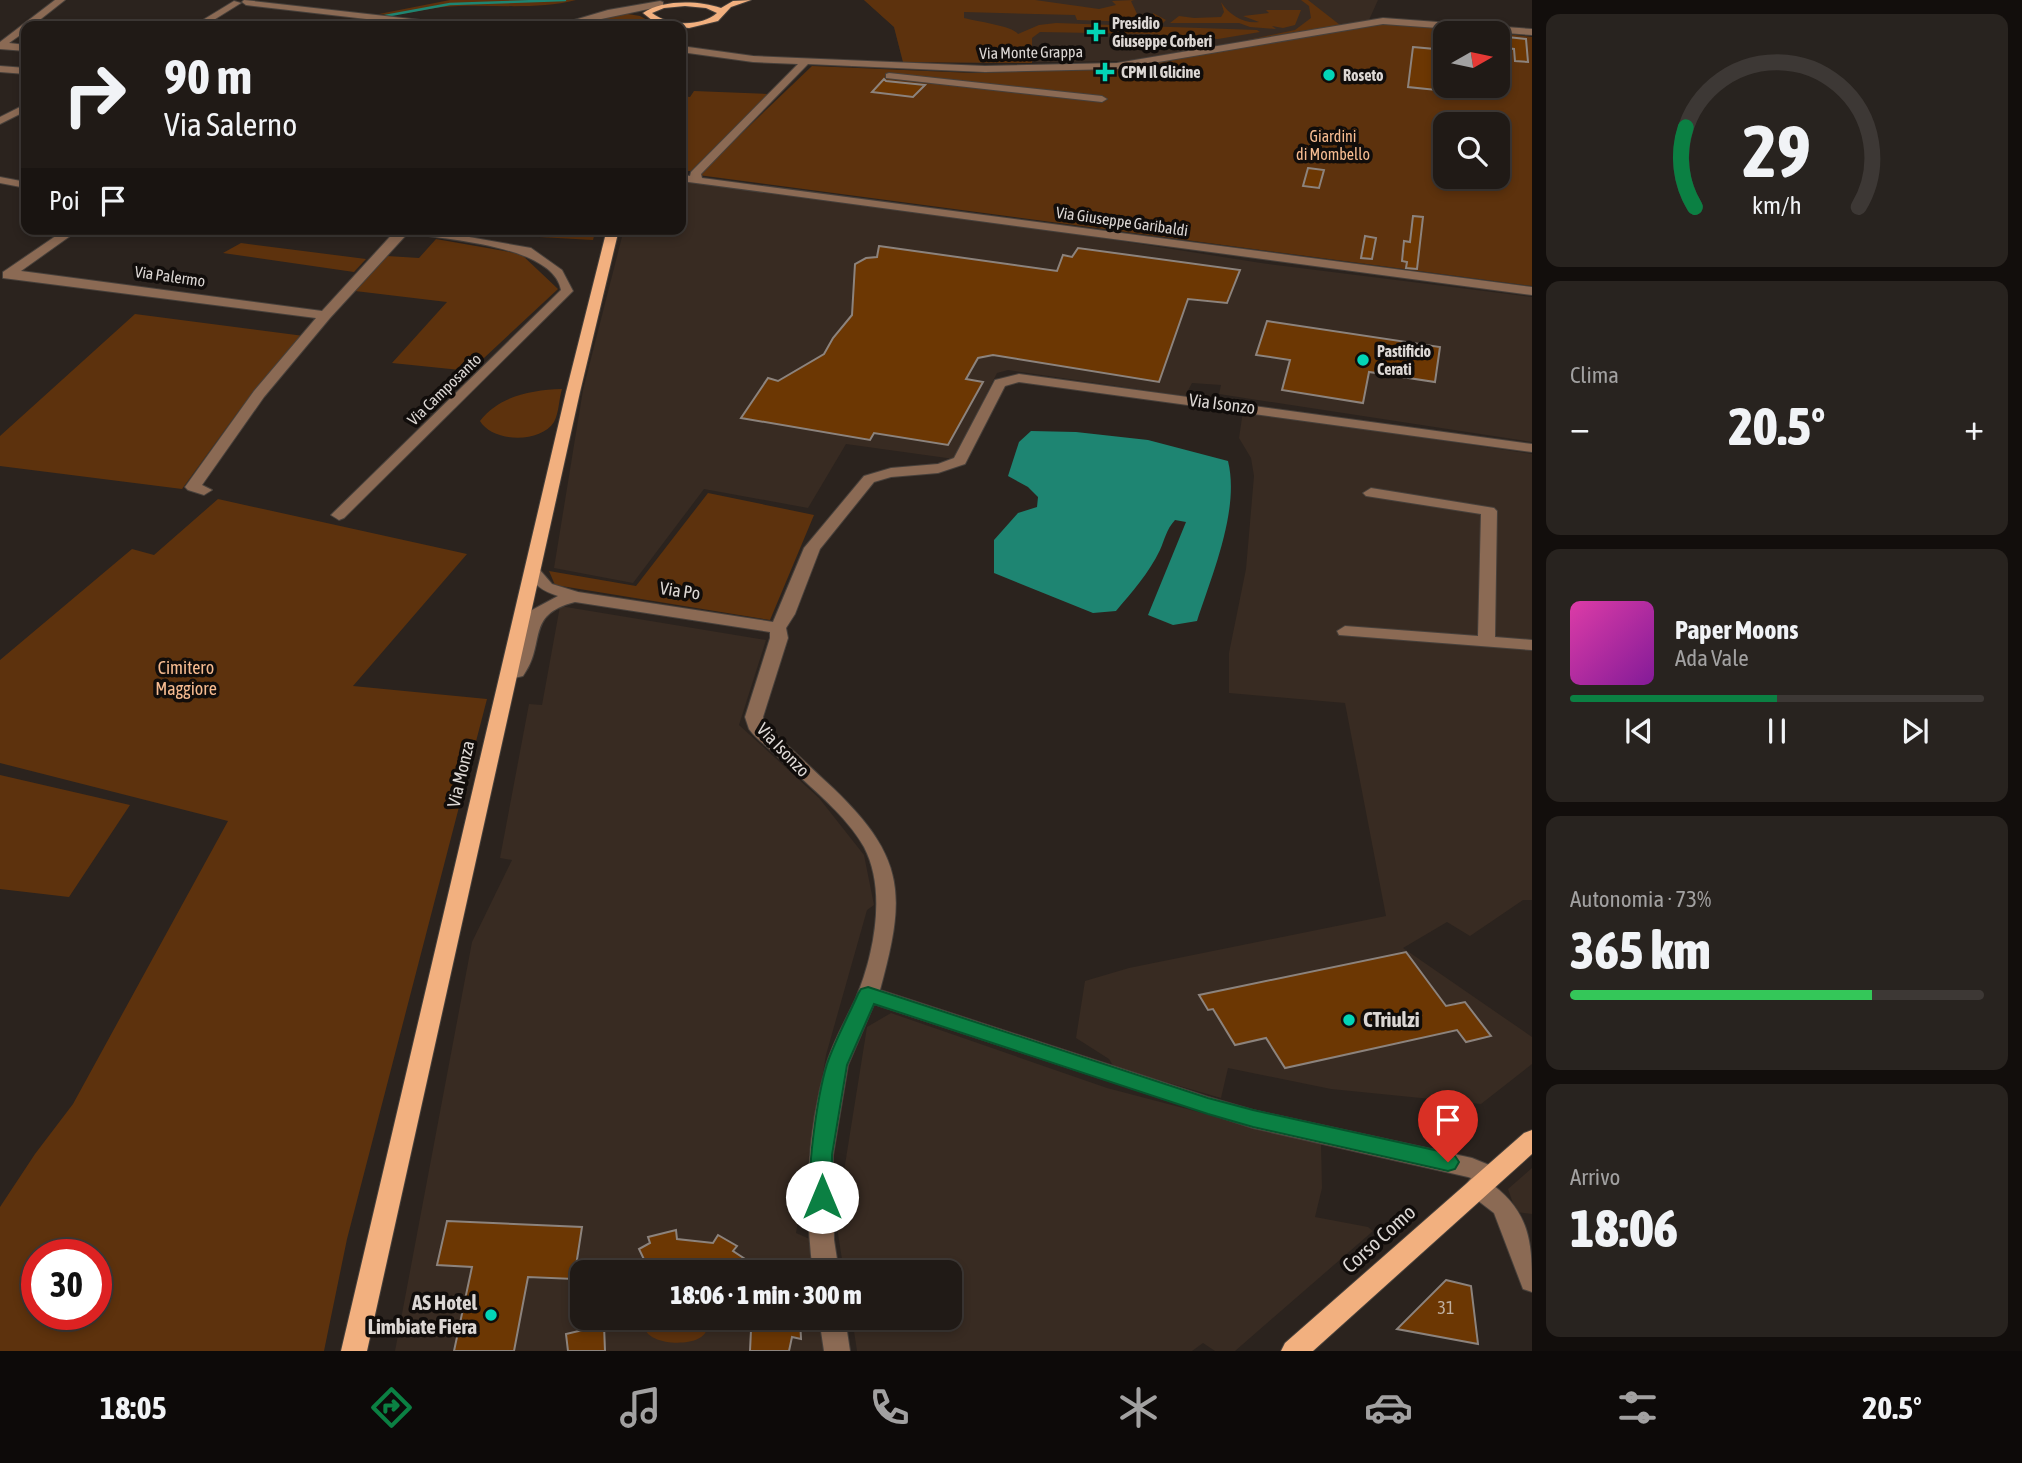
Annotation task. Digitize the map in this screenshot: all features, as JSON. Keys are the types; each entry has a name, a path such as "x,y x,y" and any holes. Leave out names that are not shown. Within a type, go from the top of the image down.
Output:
{"main road":[{"path":"656,21 647,13 650,8 660,4 732,0"},
{"path":"686,24 713,20 727,6 747,0"},
{"path":"702,2 718,6 722,13"},
{"path":"686,23 695,23"},
{"name":"Via Monza","path":"355,1346 573,392 612,235"},
{"name":"Corso Como","path":"1294,1351 1532,1140"}],"street":[{"path":"33,21 61,0"},
{"path":"227,0 408,21"},
{"path":"206,21 239,1"},
{"path":"578,21 660,4"},
{"path":"611,12 656,21"},
{"path":"362,21 377,17"},
{"name":"Via Monte Grappa","path":"686,51 803,64 972,69 1117,65 1381,21 1532,32"},
{"path":"0,45 21,30"},
{"path":"0,45 21,47"},
{"path":"703,179 695,174 803,64 1022,102"},
{"path":"0,69 21,71"},
{"path":"929,74 933,88"},
{"path":"933,88 1102,99"},
{"path":"1047,105 1086,104 1089,98"},
{"path":"4,117 21,110"},
{"name":"Via Giuseppe Garibaldi","path":"686,177 1532,291"},
{"path":"0,180 21,184"},
{"path":"5,276 65,235"},
{"path":"199,489 259,394 325,315 398,235"},
{"name":"Via Camposanto","path":"339,516 564,297 567,285 552,269 527,251 438,235"},
{"path":"0,260 24,263"},
{"name":"Via Palermo","path":"5,276 325,315"},
{"name":"Via Isonzo","path":"868,994 886,921 886,882 877,856 870,841 849,814 755,724 755,711 779,638 778,628 787,614 812,548 821,534 872,477 944,468 960,461 1000,383 1019,378 1532,447"},
{"path":"1371,493 1489,511 1486,641"},
{"name":"Via Po","path":"533,572 546,587 575,597 778,628"},
{"name":"Via Po","path":"510,674 517,673 523,664 535,615 550,604 575,597"},
{"path":"1345,631 1532,645"},
{"path":"824,1260 821,1155 837,1065 868,994 1253,1119 1472,1168 1503,1206 1510,1219 1532,1280"},
{"path":"833,1330 836,1351"}],"shaded area":[{"name":"Presidio Giuseppe Corberi","path":"864,0 1378,0 1369,20 1124,61 979,63 903,62 894,27"},
{"path":"686,181 1070,233 1261,263 1532,297 1532,442 1219,394 1221,385 1192,383 1185,396 1008,370 997,373 954,459 846,444 808,508 704,489 633,583 554,568 583,390 622,235 686,235"},
{"path":"1243,411 1532,454 1532,900 1523,900 1470,936 1447,922 1403,948 1532,1037 1532,1064 1481,1104 1331,1089 1228,1068 1221,1098 1114,1067 1109,1059 1076,1038 1085,981 1129,968 1386,916 1345,703 1229,693 1229,653 1246,569 1254,476 1251,458 1239,438"},
{"path":"1031,431 1076,432 1148,440 1228,461 1230,500 1223,542 1197,621 1173,625 1148,615 1186,522 1175,520 1151,567 1116,611 1093,613 994,573 994,540 1018,513 1037,507 1038,497 1028,487 1008,476 1019,442"},
{"path":"560,606 766,640 739,725 819,798 864,855 874,905 867,910 826,1055 796,1233 812,1240 814,1260 570,1260 570,1330 823,1330 826,1351 395,1351 472,942 512,860 500,858 529,704 542,705"},
{"path":"891,1013 1107,1088 1321,1144 1322,1188 1315,1217 1368,1227 1373,1231 1235,1351 1215,1351 1203,1343 1192,1351 857,1351 854,1330 962,1330 962,1260 842,1260 836,1221 867,1027"},
{"path":"1532,1168 1532,1214 1516,1212 1508,1189"}],"green space":[{"path":"450,0 576,0 543,5 460,6 379,14"},
{"path":"864,0 1035,0 1099,9 1116,5 1112,1 1134,0 1131,1 1137,14 1153,16 1153,13 1166,20 1163,23 1077,20 1075,15 964,12 964,18 1002,26 1018,34 1039,25 1056,23 1260,32 1218,39 1148,34 1040,32 1032,38 1032,63 903,62 894,27"},
{"path":"1301,0 1308,0 1340,25 1243,41 1295,30 1311,18 1309,6"},
{"path":"1221,2 1237,18 1248,22 1259,22 1243,16 1269,13 1266,10 1301,10 1295,25 1283,28 1272,26 1276,29 1250,27 1239,23 1170,23 1179,16 1221,17 1224,12"},
{"path":"622,13 640,16 649,21 589,21"},
{"name":"Giardini di Mombello","path":"1384,24 1433,28 1433,98 1510,98 1510,34 1532,37 1532,286 698,175 812,66 973,73 1113,69"},
{"path":"694,91 768,94 691,171 686,171 686,97 690,97"},
{"path":"506,235 594,235 593,240"},
{"path":"436,239 521,254 558,289 470,371 392,363 447,302 355,291 387,256 419,258"},
{"path":"241,243 366,259 354,272 223,253"},
{"path":"135,314 304,336 238,412 182,489 0,466 0,436"},
{"path":"562,389 554,422 538,434 516,438 505,436 486,428 480,421 496,406 516,396"},
{"path":"708,493 814,515 770,620 555,585 549,571 636,586"},
{"name":"Cimitero Maggiore","path":"218,499 467,554 353,686 487,699 347,1239 324,1351 0,1351 0,1207 73,1104 228,821 0,763 0,660 132,549 154,555"},
{"path":"0,775 130,805 69,897 0,889"},
{"path":"646,1330 706,1330 702,1337 678,1343 652,1337"}],"building":[{"path":"1510,37 1526,39 1528,62 1515,61 1514,49 1510,48"},
{"path":"1413,47 1433,49 1433,90 1408,87"},
{"path":"884,79 925,85 913,97 872,92"},
{"path":"1308,168 1324,170 1319,188 1303,186"},
{"path":"1413,216 1423,217 1417,269 1406,268 1407,262 1402,261 1404,241 1410,242"},
{"path":"1365,236 1376,238 1372,259 1361,258"},
{"path":"879,246 1057,271 1063,255 1072,257 1078,248 1240,270 1227,303 1188,299 1159,382 993,355 978,358 966,379 983,382 948,445 874,433 870,440 741,418 768,378 778,381 824,354 852,315 855,264 866,258 877,257"},
{"name":"Pastificio Cerati","path":"1267,321 1440,347 1435,382 1369,372 1363,403 1282,390 1290,360 1256,355"},
{"name":"CTriulzi","path":"1406,952 1446,1006 1465,1002 1491,1036 1466,1042 1457,1030 1285,1068 1266,1038 1235,1045 1213,1009 1208,1010 1199,995"},
{"name":"AS Hotel Limbiate Fiera","path":"447,1221 582,1227 577,1260 570,1260 570,1279 528,1277 514,1351 454,1351 472,1267 437,1265"},
{"path":"676,1230 677,1239 713,1243 718,1235 737,1246 733,1251 747,1260 644,1260 639,1249 650,1243 648,1237"},
{"path":"1446,1280 1471,1286 1478,1344 1397,1329"},
{"path":"583,1330 604,1330 605,1351 568,1351 566,1334"},
{"path":"751,1330 801,1330 801,1339 792,1337 789,1351 750,1351"}],"waterway":[{"path":"385,16 450,4 565,0"}],"place":[{"name":"Presidio Giuseppe Corberi","path":"1096,32"},
{"name":"CPM Il Glicine","path":"1105,72"},
{"name":"Roseto","path":"1329,75"},
{"name":"Pastificio Cerati","path":"1363,360"},
{"name":"CTriulzi","path":"1349,1020"},
{"name":"AS Hotel Limbiate Fiera","path":"491,1315"}],"route":[{"path":"822,1197 821,1155 837,1065 868,994 1208,1106 1253,1119 1448,1162"}]}
